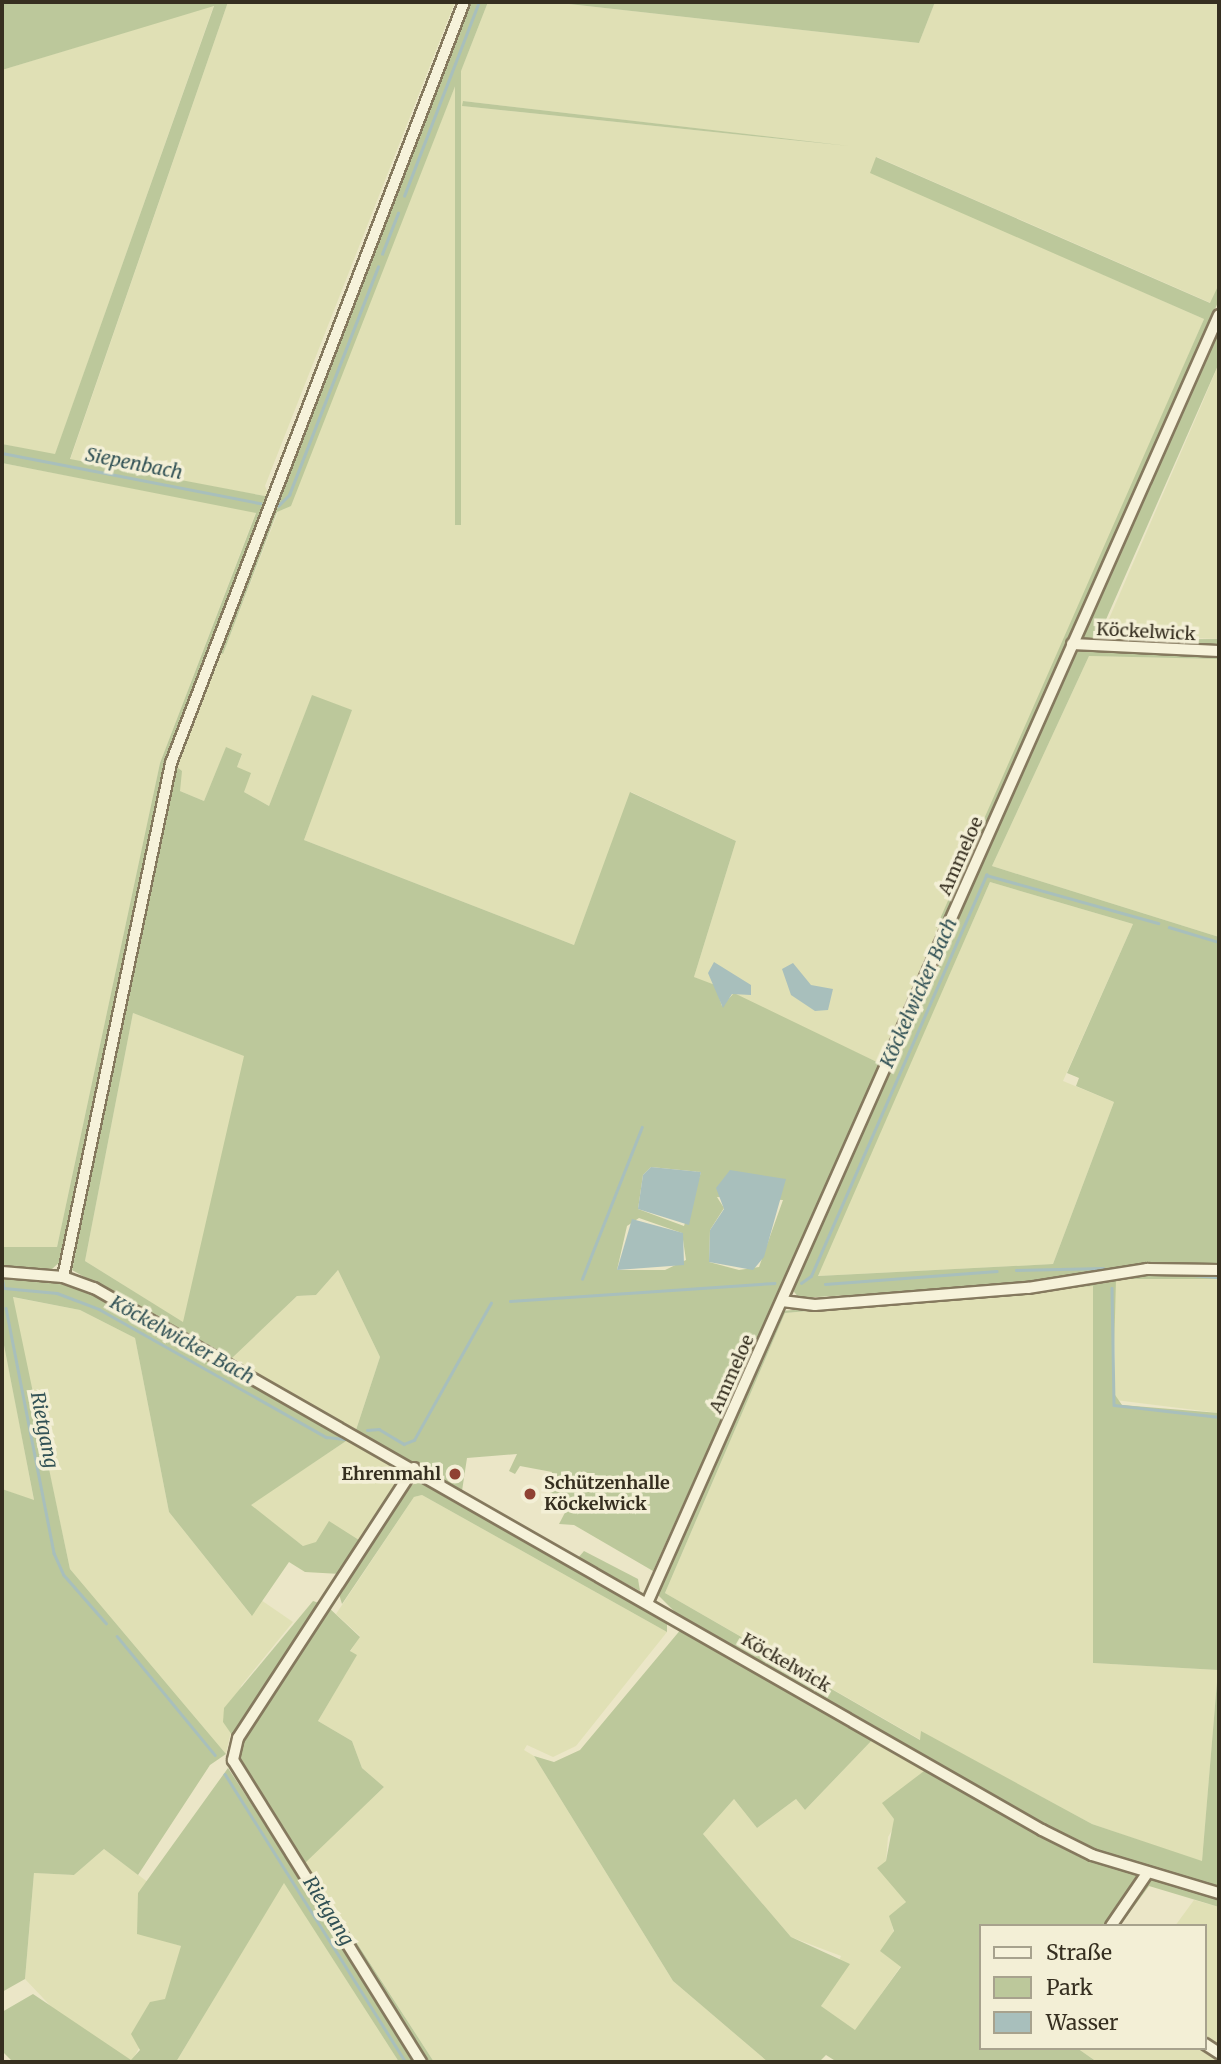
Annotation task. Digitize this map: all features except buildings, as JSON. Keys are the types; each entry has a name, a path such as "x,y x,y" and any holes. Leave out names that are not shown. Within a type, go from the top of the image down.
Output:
{"street":[{"path":"63,1277 171,763 464,2"},
{"name":"Ammeloe","path":"648,1601 1219,315"},
{"name":"Köckelwick","path":"1072,644 1219,650"},
{"path":"782,1301 815,1305 1028,1287 1147,1269 1219,1270"},
{"name":"Köckelwick","path":"2,1272 63,1277 128,1306 648,1601 1042,1830 1092,1855 1219,1893"},
{"path":"414,1468 238,1738 233,1760 421,2062"},
{"path":"1112,1924 1148,1872"}],"green space":[{"path":"2,2 228,2 70,459 270,497 171,756 63,1259 52,1269 2,1267 2,1247 57,1247 160,763 256,513 2,463 2,444 55,454 214,6 2,70"},
{"path":"228,2 455,2 265,486 270,497 70,460"},
{"path":"455,2 461,2 461,525 455,525"},
{"path":"467,2 488,2 291,506 277,512 223,654 217,652"},
{"path":"488,2 551,2 919,43 935,2 1219,2 1219,284 1211,303 877,157 871,172 1204,319 881,1064 694,977 736,841 631,792 574,945 304,840 351,710 312,696 269,806 244,792 237,767 242,755 226,748 204,801 180,791 173,764 217,652 223,654 278,512 327,411","holes":["463,101 848,146 463,106"]},
{"path":"551,2 935,2 919,43"},
{"path":"214,5 55,455 2,444 2,70"},
{"path":"463,101 849,146 462,106"},
{"path":"876,157 1210,303 1219,284 1219,300 944,924 936,928 1204,319 870,173"},
{"path":"1219,318 1219,363 1097,640 1219,639 1219,647 1086,640 1080,634"},
{"path":"1219,363 1219,639 1102,635 1201,406"},
{"path":"2,463 256,512 160,763 57,1247 47,1252 2,1247"},
{"path":"1078,648 1219,652 1219,659 1089,656 992,866 1219,937 1219,1267 1162,1264 1029,1285 799,1298 791,1288","holes":["990,882 1133,924 1067,1073 1079,1078 1076,1086 1114,1102 1053,1264 818,1276"]},
{"path":"1089,656 1219,659 1219,937 992,866"},
{"path":"312,695 352,710 304,840 574,945 630,792 736,841 694,977 715,985 722,1006 734,993 881,1064 653,1571 574,1525 559,1524 570,1503 544,1489 552,1472 520,1466 515,1474 509,1471 517,1454 467,1458 462,1491 356,1430 380,1357 338,1270 316,1295 297,1296 231,1359 72,1270 173,764 182,771 180,791 204,801 226,747 242,754 237,767 251,773 244,792 269,806","holes":["133,1013 244,1056 183,1322 85,1261","651,1167 701,1172 684,1226 638,1209 643,1175","717,1197 783,1200 759,1267 739,1270 709,1262 710,1230 724,1208","639,1218 682,1233 686,1260 665,1270 617,1270 627,1226"]},
{"path":"990,882 1133,924 1063,1081 1114,1102 1053,1264 817,1276"},
{"path":"133,1013 245,1056 184,1323 85,1261"},
{"path":"338,1270 380,1357 356,1430 231,1359 297,1296 316,1295"},
{"path":"1147,1272 1219,1272 1219,1279 1116,1279 1113,1392 1122,1405 1219,1413 1219,1889 1106,1855 1045,1827 679,1616 658,1595 781,1311 1022,1291","holes":["1093,1286 1093,1663 1218,1670 1202,1861 1092,1824 921,1731 920,1740 665,1593 785,1313"]},
{"path":"2,1276 63,1281 97,1293 352,1437 251,1505 303,1546 316,1542 329,1521 362,1542 340,1574 305,1572 289,1562 252,1616 169,1512 135,1338 80,1310 13,1297 70,1569 226,1754 210,1765 138,1875 104,1849 74,1875 34,1873 25,1979 2,1992 2,1489 34,1500 2,1335"},
{"path":"1168,1276 1219,1279 1219,1413 1115,1400 1115,1279"},
{"path":"1093,1286 1093,1663 1218,1670 1202,1862 1092,1824 921,1732 921,1740 665,1593 785,1313"},
{"path":"12,1297 80,1310 135,1338 169,1512 251,1615 261,1600 293,1622 241,1686 226,1754 70,1569"},
{"path":"2,1335 21,1432 34,1501 2,1489"},
{"path":"352,1437 404,1473 362,1542 303,1546 250,1505"},
{"path":"418,1481 667,1620 667,1632 422,1495 414,1497 342,1604 338,1591 404,1491"},
{"path":"422,1495 667,1632 576,1746 553,1757 527,1745 524,1750 534,1756 673,1981 768,2062 434,2062 305,1862 384,1787 362,1768 352,1741 318,1721 356,1656 350,1652 360,1636 336,1614 414,1497"},
{"path":"584,1551 638,1579 640,1591 578,1558"},
{"path":"313,1601 322,1604 234,1738 223,1722 224,1708"},
{"path":"327,1606 360,1637 350,1651 357,1655 318,1721 352,1741 362,1768 384,1787 305,1863 434,2062 426,2062 239,1768 241,1740"},
{"path":"682,1628 875,1737 805,1810 796,1799 757,1828 734,1799 703,1834 791,1937 850,1964 821,2006 855,2030 901,1967 880,1951 894,1931 889,1916 906,1902 877,1868 886,1861 894,1819 882,1803 928,1768 1070,1849 1137,1875 1106,1924 979,1924 979,2050 1080,2050 1097,2062 837,2062 826,2055 819,2062 768,2062 673,1981 534,1756 554,1762 580,1750"},
{"path":"875,1737 928,1768 888,1837 886,1861 906,1902 890,1916 901,1966 855,2031 821,2006 841,1956 791,1937 703,1834 734,1799 757,1828 796,1799 805,1810"},
{"path":"228,1768 420,2062 399,2062 284,1883 176,2062 13,2062 2,2051 2,2012 33,1994 131,2060 140,2050 131,2034 150,2002 165,1999 181,1946 137,1934 138,1893"},
{"path":"104,1849 149,1883 138,1893 145,1935 181,1946 177,1978 132,2061 61,2017 25,1979 34,1873 74,1875"},
{"path":"1151,1879 1219,1898 1219,1907 1149,1886 1127,1916 1123,1912"},
{"path":"284,1882 399,2062 176,2062"},
{"path":"1194,1900 1219,1907 1219,2049 1207,2040 1207,1924 1176,1924"},
{"path":"1080,2050 1207,2050 1219,2062 1097,2062"}],"water":[{"path":"714,962 751,985 751,995 732,994 723,1008 708,973"},
{"path":"793,963 811,985 833,989 828,1010 815,1011 791,995 782,969"},
{"path":"651,1167 701,1172 689,1225 638,1209 643,1175"},
{"path":"730,1170 786,1179 764,1257 753,1270 709,1262 710,1230 724,1209 716,1188"},
{"path":"632,1219 683,1233 684,1265 617,1270"}],"waterway":[{"name":"Siepenbach","path":"404,196 479,2"},
{"name":"Siepenbach","path":"382,254 398,213"},
{"name":"Siepenbach","path":"278,506 289,495 378,267"},
{"name":"Siepenbach","path":"2,453 260,503"},
{"name":"Köckelwicker Bach","path":"801,1283 811,1276 986,875 1158,923"},
{"name":"Köckelwicker Bach","path":"1169,927 1219,942"},
{"path":"582,1279 642,1127"},
{"path":"1016,1270 1103,1268"},
{"path":"825,1284 997,1271"},
{"path":"1181,1274 1219,1277"},
{"name":"Köckelwicker Bach","path":"3,1282 4,1288 57,1293 99,1309 326,1437 345,1439"},
{"name":"Köckelwicker Bach","path":"510,1301 774,1283"},
{"path":"1112,1288 1114,1405 1219,1417"},
{"name":"Köckelwicker Bach","path":"367,1430 379,1429 404,1444 414,1440 491,1303"},
{"name":"Rietgang","path":"6,1308 54,1553 64,1575 106,1623"},
{"name":"Rietgang","path":"117,1636 215,1755"},
{"name":"Rietgang","path":"225,1774 406,2062"}],"place":[{"name":"Ehrenmahl","path":"455,1474"},
{"name":"Schützenhalle Köckelwick","path":"530,1494"}]}
